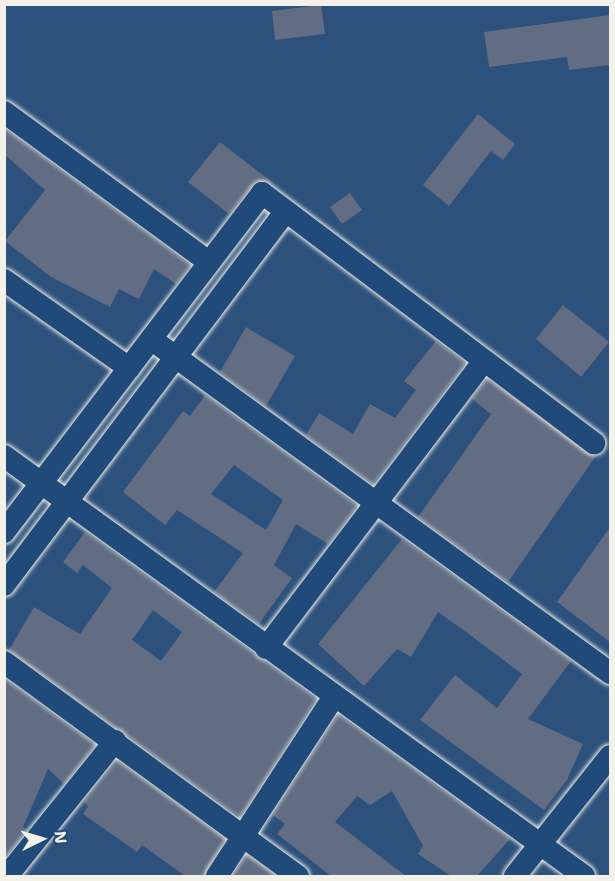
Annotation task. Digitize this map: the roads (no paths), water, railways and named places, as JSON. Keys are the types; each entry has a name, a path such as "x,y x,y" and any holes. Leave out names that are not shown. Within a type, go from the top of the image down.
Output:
{"street":[{"path":"4,112 209,262"},
{"path":"4,532 262,193 594,443"},
{"path":"4,585 285,212"},
{"path":"4,280 129,368"},
{"path":"151,339 374,505 610,673"},
{"path":"267,648 483,361"},
{"path":"4,456 40,484 69,499 333,698 584,876"},
{"path":"4,662 247,835 298,876"},
{"path":"217,876 247,835 333,698"},
{"path":"7,876 115,741"},
{"path":"514,876 610,756"}]}
